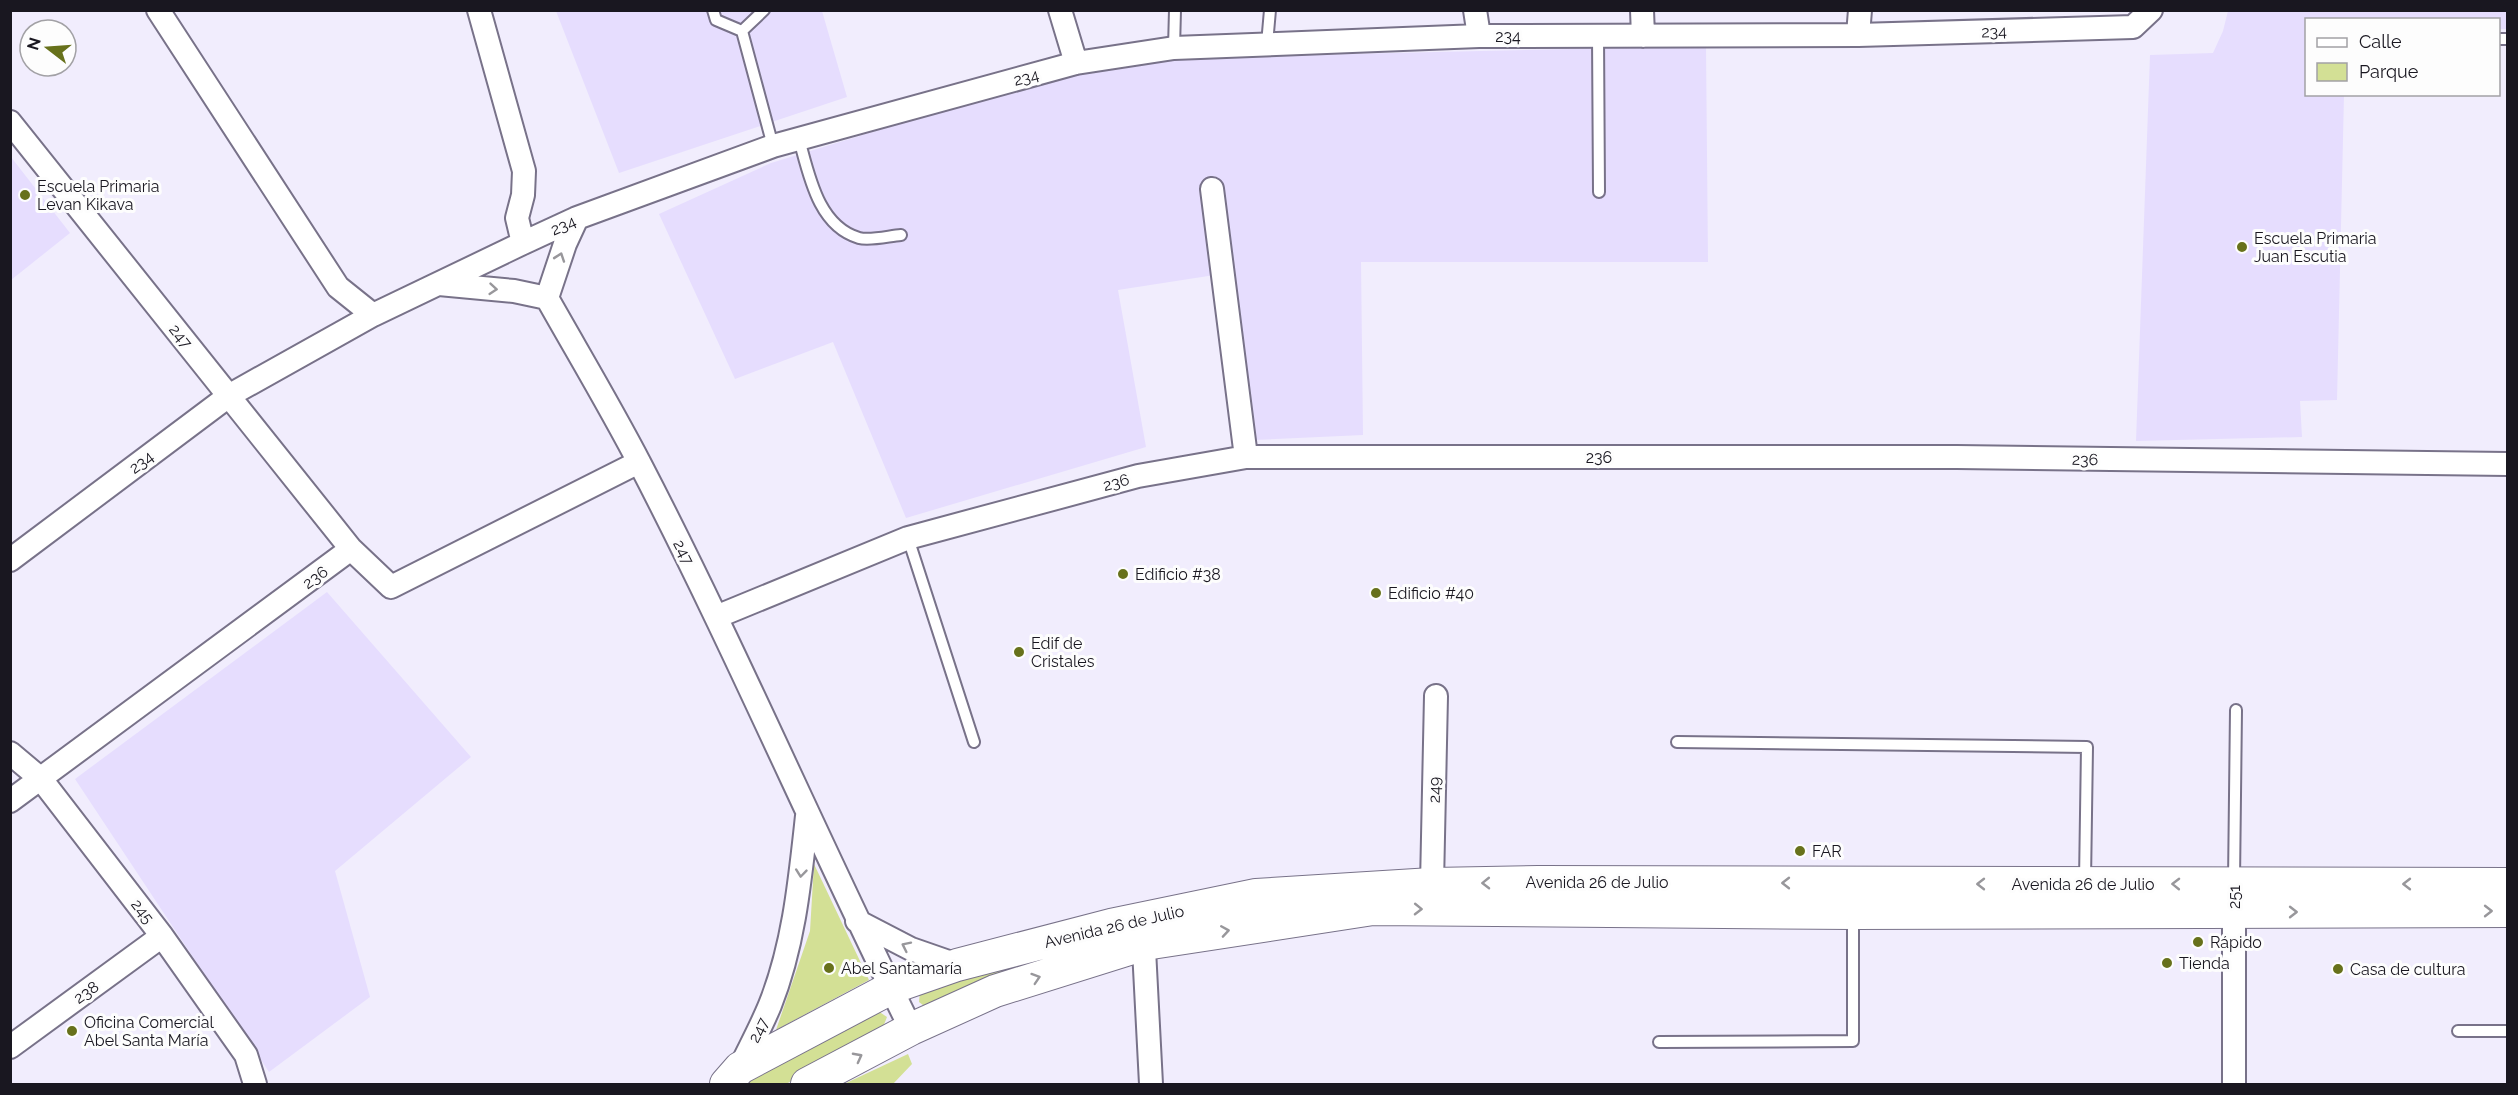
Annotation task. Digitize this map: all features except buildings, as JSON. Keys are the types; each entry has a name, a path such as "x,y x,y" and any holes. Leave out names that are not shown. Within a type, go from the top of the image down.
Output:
{"street":[{"path":"158,10 338,287 373,315"},
{"path":"479,10 524,171 523,195 517,218 523,243"},
{"path":"1060,10 1076,63"},
{"path":"1475,10 1479,36"},
{"path":"1642,10 1643,36"},
{"path":"1858,35 1860,10"},
{"name":"234","path":"10,560 230,396 373,315 523,243 577,218 773,146 1076,63 1174,48 1479,36 1858,35 2133,27 2151,10"},
{"name":"247","path":"10,122 351,549"},
{"path":"1212,189 1246,458"},
{"path":"439,284 514,291 547,298 565,244 577,218"},
{"name":"247","path":"547,298 639,462 716,616 857,921 911,1029"},
{"name":"236","path":"716,616 908,538 1138,476 1246,458 1957,457 2508,464"},
{"path":"351,549 391,587 639,462"},
{"name":"236","path":"10,801 351,549"},
{"name":"249","path":"1432,884 1436,696"},
{"name":"245","path":"10,753 41,779 162,936 246,1054 255,1084"},
{"name":"247","path":"733,1076 770,1005 785,955 798,901 807,815"},
{"name":"Avenida 26 de Julio","path":"807,1084 911,1029 995,992 1144,931 1256,895 1432,884 2085,882 2234,899 2508,911"},
{"name":"Avenida 26 de Julio","path":"733,1076 891,988 957,965 1144,931 1373,909 1853,913 2234,899 2508,884"},
{"name":"251","path":"2234,899 2234,1084"},
{"path":"857,921 911,949 957,965"},
{"path":"1144,931 1151,1084"},
{"name":"238","path":"10,1047 162,936"}],"lane":[{"path":"713,10 716,20 742,30"},
{"path":"742,30 764,10"},
{"path":"1174,48 1175,10"},
{"path":"1268,44 1270,10"},
{"path":"742,30 773,146"},
{"path":"1598,36 1599,192"},
{"path":"799,139 813,189 835,226 861,239 901,235"},
{"path":"908,538 974,742"},
{"name":"251","path":"2234,899 2236,710"},
{"path":"1677,742 2086,747 2085,882"},
{"path":"1659,1041 1853,1041 1853,913"},
{"path":"2458,1032 2508,1031"}],"shaded area":[{"path":"556,11 822,11 847,97 619,173"},
{"name":"Escuela Primaria Juan Escutia","path":"2228,11 2507,11 2507,29 2500,29 2500,18 2305,18 2305,96 2344,96 2337,400 2300,401 2302,437 2136,441 2150,55 2213,53 2223,31"},
{"path":"1706,46 1708,262 1361,262 1363,435 1253,440 1234,272 1118,290 1146,447 906,518 833,342 735,379 659,214 771,163 1079,69 1174,58"},
{"name":"Escuela Primaria Levan Kikava","path":"11,157 70,233 10,280"},
{"path":"327,592 471,757 335,871 370,997 269,1072 75,779"}],"green space":[{"path":"814,864 869,980 776,1030 810,931"},
{"path":"1027,967 928,1009 919,1002 920,990 971,974"},
{"path":"875,1009 887,1017 881,1032 786,1084 739,1084"},
{"path":"908,1054 912,1064 893,1084 844,1084"}],"place":[{"name":"Escuela Primaria Levan Kikava","path":"25,195"},
{"name":"Escuela Primaria Juan Escutia","path":"2242,247"},
{"name":"Edificio #38","path":"1123,574"},
{"name":"Edificio #40","path":"1376,593"},
{"name":"Edif de Cristales","path":"1019,652"},
{"name":"FAR","path":"1800,851"},
{"name":"Rápido","path":"2198,942"},
{"name":"Tienda","path":"2167,963"},
{"name":"Abel Santamaría","path":"829,968"},
{"name":"Casa de cultura","path":"2338,969"},
{"name":"Oficina Comercial Abel Santa María","path":"72,1031"}]}
